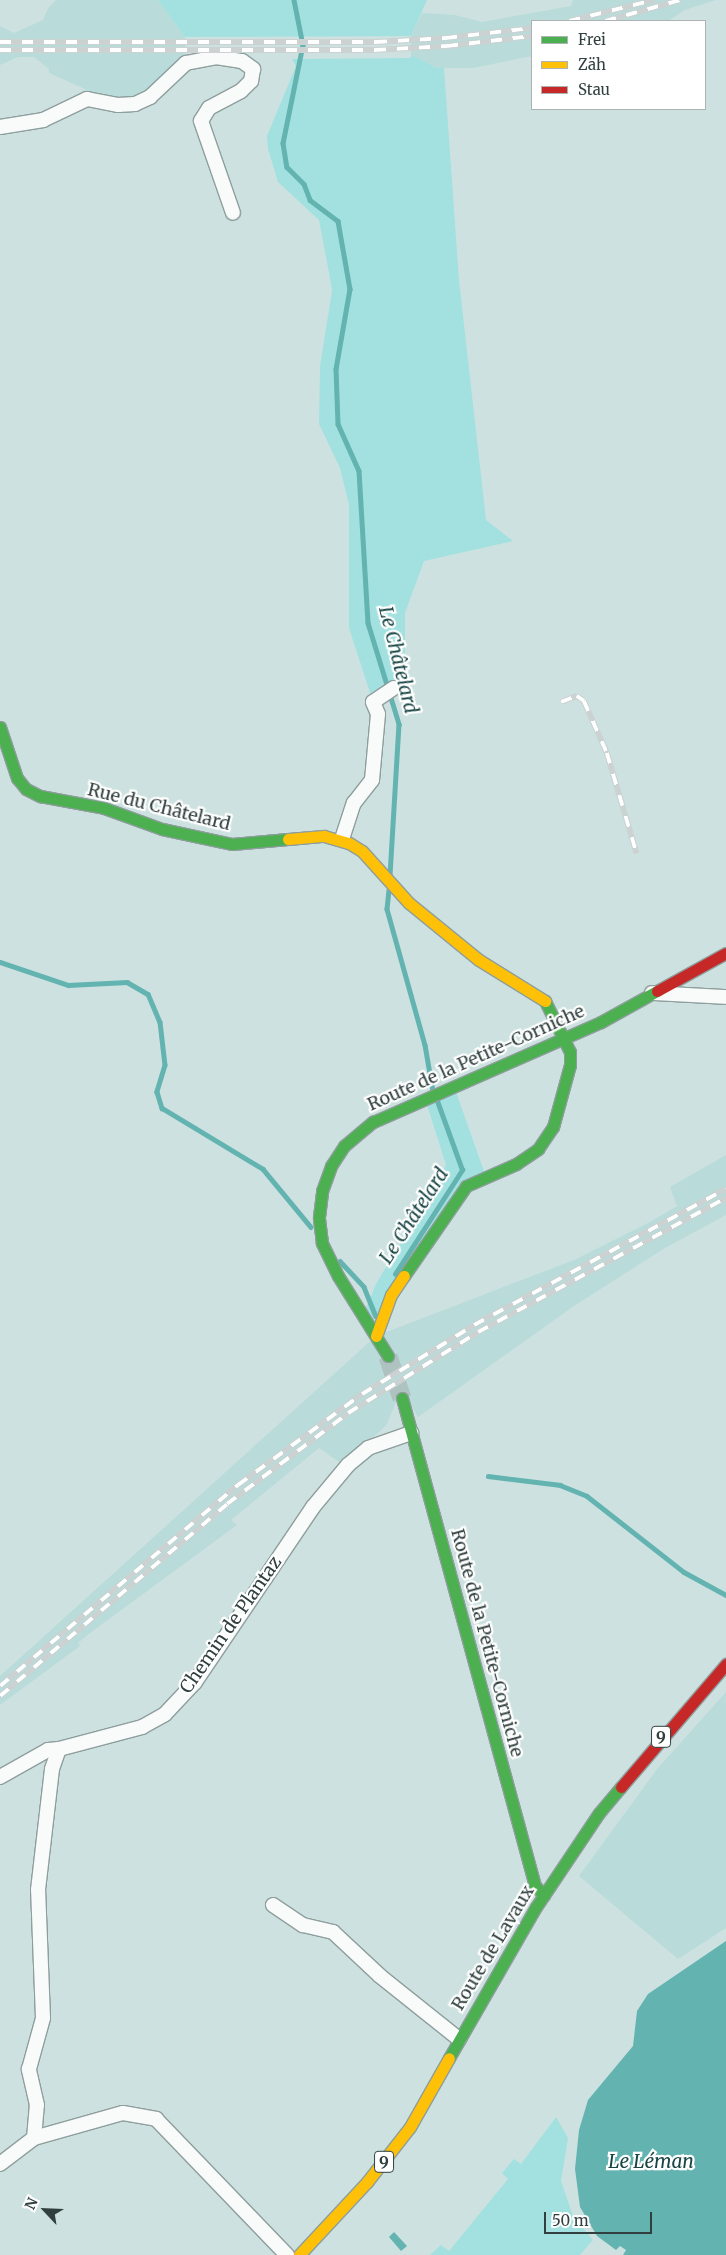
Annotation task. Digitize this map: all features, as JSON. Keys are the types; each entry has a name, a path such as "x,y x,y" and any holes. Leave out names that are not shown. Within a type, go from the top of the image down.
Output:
{"street":[{"path":"2,124 43,120 88,99 118,105 135,104 150,97 186,63 216,57 242,60 254,69 251,81 235,95 209,108 201,121 233,213"},
{"path":"342,839 354,803 372,780 378,714 383,695"},
{"name":"Rue du Châtelard","path":"0,727 9,762 26,789 68,803 104,808 178,833 232,844 324,836 342,839 362,851 394,889 478,960 540,995 557,1020 570,1052 570,1065 553,1127 538,1149 516,1164 466,1186 391,1296 376,1336"},
{"name":"Route de la Petite-Corniche","path":"388,1356 326,1254 319,1217 322,1191 330,1166 353,1137 373,1122 563,1038 726,953"},
{"path":"652,993 678,997 726,997"},
{"name":"Route de la Petite-Corniche","path":"402,1398 536,1886 544,1895"},
{"name":"Chemin de Plantaz","path":"0,1777 48,1750 59,1749 142,1727 165,1714 195,1682 312,1507 348,1465 368,1448 411,1432"},
{"name":"Route de Lavaux","path":"300,2255 397,2146 544,1895 599,1813 726,1664"},
{"path":"34,2138 37,2105 29,2068 43,2018 38,1890 51,1778 59,1749"},
{"path":"273,1905 303,1925 333,1932 380,1976 459,2039"},
{"path":"0,2164 34,2138 123,2113 156,2119 287,2255"}],"shaded area":[{"path":"56,0 158,0 185,37 186,63 135,104 87,99 85,89 49,73 49,69 34,57 18,57 0,65 0,26 14,33 43,20 48,8"},
{"path":"158,0 427,0 411,36 185,37"},
{"path":"573,0 716,0 685,10 670,20 531,20 531,56 473,68 437,68 411,55 411,36 422,13 455,15 482,22 571,6"},
{"path":"411,55 437,68 444,68 459,280 486,520 513,541 424,561 405,613 405,674 373,702 349,628 349,505 340,468 319,424 320,366 332,291 330,278 319,220 278,182 268,149 267,136 296,66 292,59 411,58"},
{"path":"456,1092 486,1177 466,1186 374,1320 366,1308 376,1284 446,1165 427,1105"},
{"path":"726,1155 726,1215 665,1248 574,1306 418,1417 406,1396 397,1400 386,1426 342,1464 319,1448 231,1520 237,1525 90,1633 78,1643 80,1646 0,1705 0,1676 376,1336 574,1260 650,1222 677,1206 670,1187"},
{"path":"726,1692 726,1928 678,1959 579,1876 657,1769"},
{"path":"556,2117 568,2138 561,2181 573,2216 593,2240 580,2255 430,2255 441,2245 449,2251 508,2179 502,2173 514,2159 521,2164"}],"water":[{"name":"Le Léman","path":"726,1941 726,2255 623,2255 626,2250 620,2246 616,2250 597,2236 580,2207 575,2169 579,2130 588,2100 633,2046 637,2011 648,1994"},
{"path":"394,2232 407,2246 401,2251 389,2237"}],"waterway":[{"name":"Le Châtelard","path":"294,0 303,45 283,143 287,167 304,184 310,200 338,221 350,289 336,369 338,424 359,471 368,623 399,724 390,875"},
{"name":"Le Châtelard","path":"389,890 387,909 425,1045 433,1091"},
{"path":"0,962 68,985 127,982 148,994 160,1022 165,1065 157,1092 162,1108 263,1169 311,1227"},
{"name":"Le Châtelard","path":"395,1274 462,1170 436,1098"},
{"name":"Le Châtelard","path":"340,1261 364,1287 376,1316"},
{"path":"488,1476 560,1485 587,1496 684,1572 726,1595"}],"tunnel":[{"path":"388,1356 402,1398"}],"railway":[{"path":"573,20 654,0"},
{"path":"609,20 680,0"},
{"path":"0,42 376,42 446,38 531,28"},
{"path":"0,50 375,50 447,46 531,36"},
{"path":"561,702 577,696 584,701 607,753 637,854"},
{"path":"0,1686 238,1485 362,1394 474,1325 726,1189"},
{"path":"0,1696 227,1504 348,1413 478,1332 726,1198"}],"traffic: fast":[{"path":"0,727 17,778 26,789 40,796 104,808 162,829 232,844 288,839"},
{"path":"388,1356 338,1276 322,1243 319,1217 322,1191 331,1166 344,1146 373,1122 601,1022 657,991"},
{"path":"404,1276 466,1186 516,1164 538,1149 553,1127 570,1065 570,1052 545,1001"},
{"path":"402,1398 535,1886 544,1895"},
{"path":"449,2058 536,1907 599,1813 621,1787"}],"traffic: slow":[{"path":"288,839 324,836 349,843 362,851 409,903 479,960 545,1001"},
{"path":"376,1336 391,1295 404,1276"},
{"path":"299,2255 367,2182 410,2127 449,2058"}],"traffic: jam":[{"path":"657,991 726,953"},
{"path":"621,1787 726,1664"}]}
